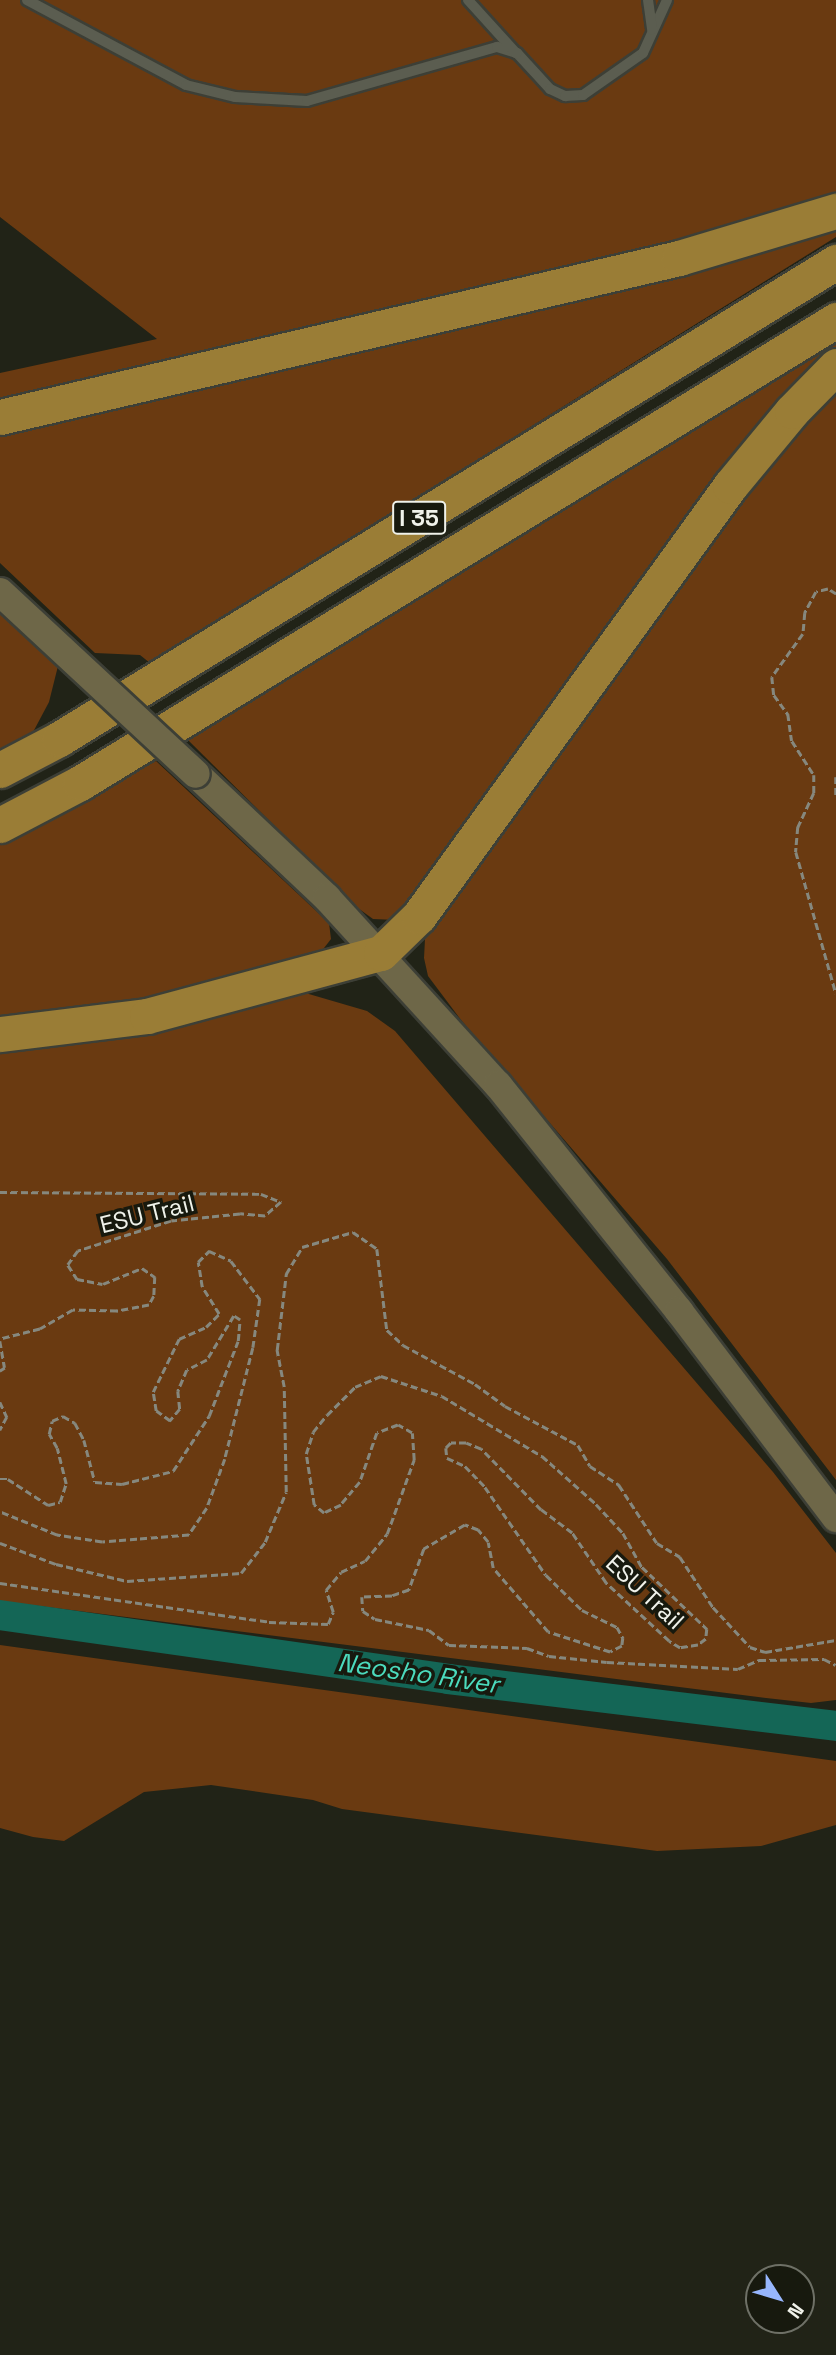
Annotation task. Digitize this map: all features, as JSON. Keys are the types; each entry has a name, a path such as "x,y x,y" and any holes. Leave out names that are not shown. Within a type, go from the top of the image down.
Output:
{"highway":[{"path":"0,418 678,258 836,211"},
{"name":"I 35","path":"0,770 59,739 836,262"},
{"name":"I 35","path":"0,825 91,776 836,320"},
{"path":"0,1034 147,1016 381,953 419,916 730,486 792,411 836,366"}],"main road":[{"path":"0,592 196,774 381,953 498,1085 679,1311 836,1518"}],"lane":[{"path":"27,0 162,74 235,97 307,101 497,47 517,53"},
{"path":"468,0 550,89 565,96 583,94 630,65 652,35 667,0"},
{"path":"648,0 652,35"}],"path":[{"path":"836,594 828,589 816,592 804,613 803,634 772,677 774,695 788,714 792,741 814,775 814,793 798,827 796,852 836,993"},
{"path":"836,777 836,797"},
{"name":"ESU Trail","path":"0,1192 261,1194 281,1202 265,1216 240,1214 171,1221 78,1251 68,1265 77,1279 103,1283 142,1268 155,1277 154,1296 149,1305 117,1311 73,1310 40,1329 0,1340 5,1368 0,1371"},
{"name":"ESU Trail","path":"0,1543 56,1564 127,1581 241,1573 265,1542 286,1492 284,1387 277,1350 286,1275 302,1247 353,1232 377,1249 387,1331 403,1345 475,1384 505,1406 578,1445 590,1466 627,1494 657,1543 680,1556 713,1607 750,1647 765,1651 836,1640"},
{"path":"0,1479 8,1479 48,1505 60,1502 66,1484 49,1434 52,1421 63,1416 75,1423 84,1440 95,1482 122,1484 173,1471 209,1416 238,1341 240,1320 234,1317 207,1360 187,1370 178,1391 180,1409 170,1421 156,1411 153,1392 179,1339 206,1327 219,1314 202,1287 198,1262 209,1251 231,1261 260,1299 253,1348 225,1459 208,1508 189,1535 102,1542 57,1535 0,1512"},
{"name":"ESU Trail","path":"0,1583 269,1622 328,1624 332,1612 326,1590 341,1572 365,1561 387,1534 414,1460 412,1433 398,1425 377,1433 360,1482 341,1505 324,1513 313,1506 306,1454 313,1432 327,1415 355,1387 381,1376 442,1396 542,1456 596,1504 623,1533 642,1567 707,1629 706,1639 698,1645 680,1648 669,1641 606,1583 586,1560 572,1533 541,1510 481,1449 466,1443 451,1443 446,1448 447,1458 464,1466 485,1487 546,1575 582,1610 617,1628 623,1638 621,1646 610,1652 548,1632 493,1568 488,1542 478,1530 465,1525 424,1549 408,1590 392,1596 362,1597 363,1611 376,1619 429,1630 449,1645 527,1648 549,1656 607,1662 738,1669 759,1660 824,1659 836,1665"},
{"path":"0,1402 7,1417 0,1430"}],"shaded area":[{"path":"0,0 836,0 836,200 813,211 0,404 0,373 157,339 0,217"},
{"path":"836,220 836,237 150,663 140,655 95,653 0,563 0,425"},
{"path":"836,338 836,354 397,920 373,919 355,906 188,740"},
{"path":"836,390 836,1480 667,1259 461,1020 428,976 424,958 425,939 441,906 746,489"},
{"path":"0,611 58,666 49,702 32,734 0,751"},
{"path":"156,761 329,923 331,939 314,961 265,981 0,1025 0,845"},
{"path":"302,992 367,1011 395,1031 773,1472 836,1553 836,1700 811,1703 766,1698 0,1601 0,1048 177,1026"},
{"path":"0,1645 836,1761 836,1825 761,1846 657,1851 342,1809 313,1800 211,1785 144,1792 64,1841 33,1837 0,1828"}],"waterway":[{"name":"Neosho River","path":"0,1615 448,1679 836,1726"}]}
